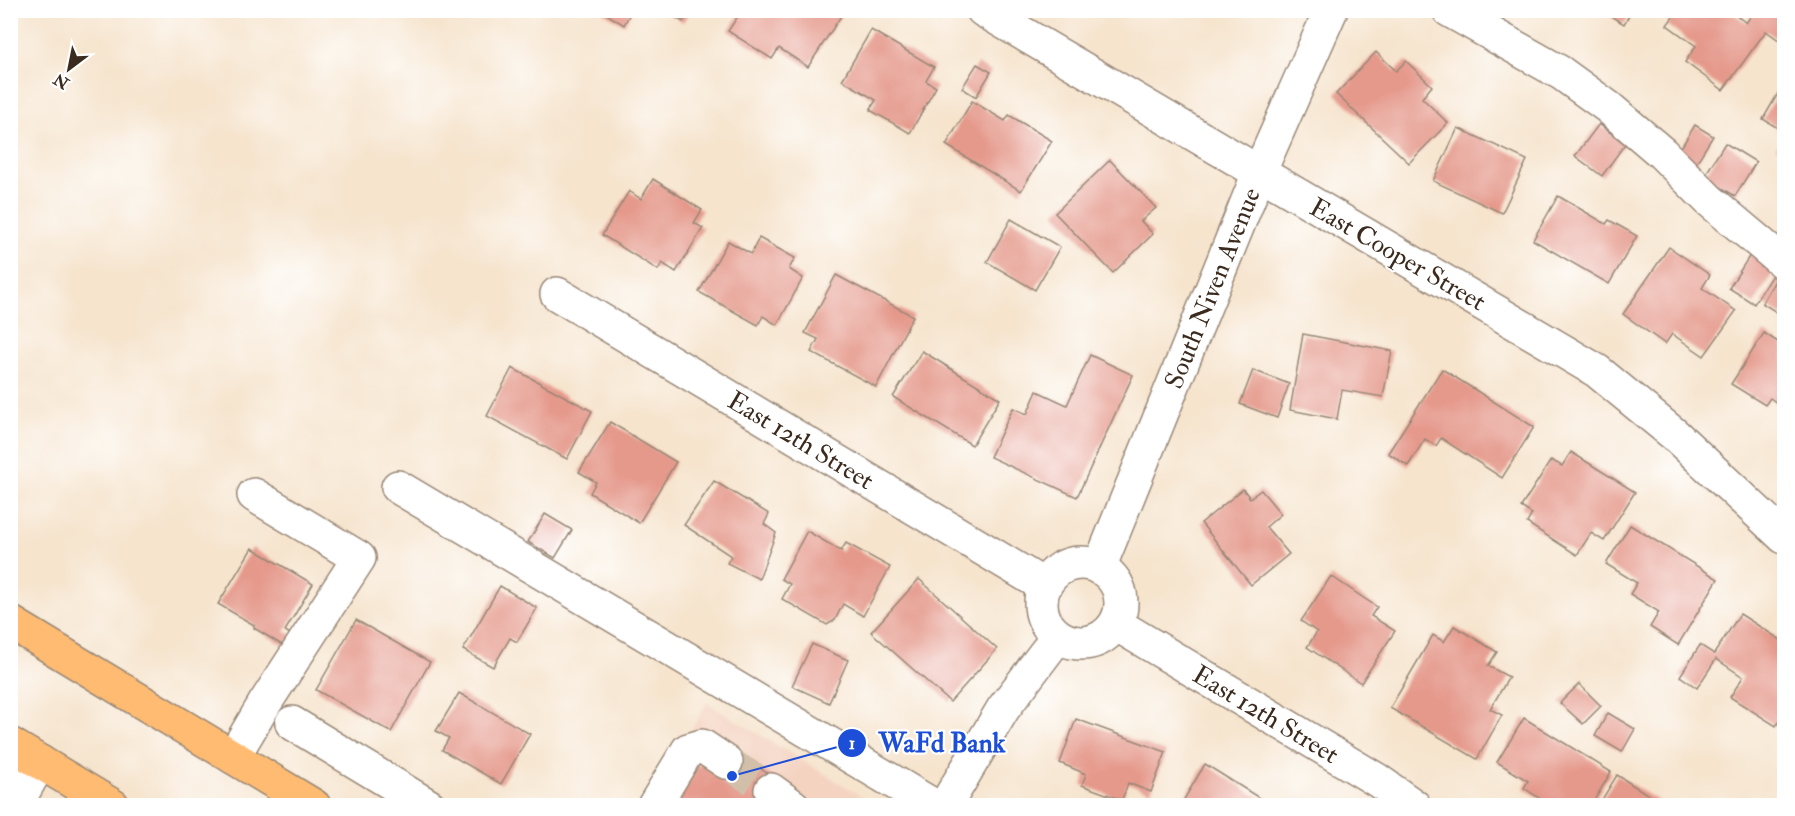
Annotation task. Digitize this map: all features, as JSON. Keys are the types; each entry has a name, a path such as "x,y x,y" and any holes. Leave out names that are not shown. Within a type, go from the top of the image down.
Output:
{"main road":[{"path":"10,622 314,806"},
{"path":"10,744 100,802"}],"street":[{"name":"East Cooper Street","path":"983,10 1597,371 1675,435 1785,537"},
{"name":"South Niven Avenue","path":"1099,567 1259,173 1331,10"},
{"path":"1449,10 1561,73 1608,107 1662,153 1709,200 1785,263"},
{"name":"East 12th Street","path":"557,294 1045,586"},
{"path":"398,487 934,806"},
{"path":"233,757 265,703 359,558 254,495"},
{"path":"1083,563 1099,567 1107,572 1116,583 1121,596 1122,609 1116,624 1109,633 1098,640 1084,644 1070,642 1058,636 1043,616 1041,603 1045,586 1058,570 1070,564 1083,563"},
{"name":"East 12th Street","path":"1116,624 1377,780 1414,806"},
{"path":"945,806 1003,709 1058,636"},
{"path":"292,723 429,806"},
{"path":"654,806 688,750 702,746 726,762"},
{"path":"15,806 40,762"}],"shaded area":[{"path":"707,703 876,805 646,806"}],"building":[{"path":"600,10 632,10 624,25"},
{"path":"663,10 690,10 683,22"},
{"path":"742,10 833,10 841,16 808,67 779,48 772,59 728,31"},
{"path":"1600,10 1632,10 1624,24"},
{"path":"1678,10 1730,10 1746,23 1755,10 1784,10 1784,40 1783,43 1766,31 1723,90 1685,62 1696,46 1667,25"},
{"path":"871,30 934,67 926,81 936,87 910,133 870,110 876,100 842,80"},
{"path":"1376,52 1396,71 1406,61 1432,86 1422,98 1448,123 1409,163 1336,94"},
{"path":"977,64 991,72 976,97 962,88"},
{"path":"1784,83 1784,132 1763,119"},
{"path":"972,101 1005,121 1009,115 1052,141 1021,191 946,145"},
{"path":"1599,124 1625,144 1602,176 1575,156"},
{"path":"1695,125 1713,136 1695,165 1677,154"},
{"path":"1458,128 1527,160 1502,213 1433,181"},
{"path":"1784,134 1784,153 1776,148"},
{"path":"1725,143 1756,162 1735,196 1704,177"},
{"path":"1110,160 1156,208 1141,221 1153,234 1113,273 1055,213"},
{"path":"653,179 702,210 694,223 703,228 676,272 662,263 658,270 602,235 629,191 641,199"},
{"path":"1558,196 1606,224 1609,220 1637,236 1609,284 1533,240"},
{"path":"1011,219 1060,247 1035,290 987,262"},
{"path":"759,238 795,258 789,269 803,278 777,325 763,316 758,325 699,292 728,241 751,254"},
{"path":"1669,247 1710,275 1702,288 1736,311 1704,356 1672,334 1665,344 1623,314"},
{"path":"1752,252 1777,267 1754,304 1729,288"},
{"path":"1782,269 1784,271 1784,317 1762,303"},
{"path":"836,275 913,316 876,387 811,352 818,339 805,333"},
{"path":"1764,333 1784,346 1784,408 1770,398 1765,405 1731,384"},
{"path":"1303,334 1392,351 1383,397 1342,390 1337,419 1290,410"},
{"path":"922,351 1000,399 972,445 893,397"},
{"path":"1090,355 1133,375 1077,497 990,457 1013,408 1027,414 1037,391 1067,405"},
{"path":"512,368 592,411 567,459 487,416"},
{"path":"1442,369 1534,427 1502,478 1441,438 1436,446 1425,439 1408,466 1388,453"},
{"path":"1253,370 1289,384 1277,418 1240,404"},
{"path":"610,422 676,462 639,523 590,493 596,482 579,472"},
{"path":"1571,452 1635,492 1604,541 1591,533 1577,555 1527,523 1532,514 1521,507 1551,460 1562,466"},
{"path":"714,481 769,514 764,524 776,533 759,579 727,563 731,556 684,525"},
{"path":"1243,489 1250,498 1261,490 1281,514 1266,527 1289,554 1251,585 1201,523"},
{"path":"545,514 572,530 555,558 528,542"},
{"path":"1630,525 1718,579 1678,645 1650,627 1659,612 1630,594 1637,583 1606,564"},
{"path":"807,531 841,551 846,543 890,567 863,616 843,604 835,620 827,625 782,599 790,584 781,579"},
{"path":"252,548 313,584 285,631 294,636 287,648 218,604"},
{"path":"1331,576 1377,607 1371,616 1395,631 1361,683 1307,647 1317,632 1301,621"},
{"path":"919,579 997,649 950,702 871,632"},
{"path":"500,586 537,608 517,642 510,638 493,667 463,650"},
{"path":"1740,614 1784,642 1784,712 1776,726 1730,697 1743,677 1716,659 1697,688 1680,676 1700,645 1714,654"},
{"path":"356,620 430,662 391,732 316,690"},
{"path":"1454,626 1497,652 1488,666 1509,677 1490,709 1502,715 1477,759 1390,708 1433,635 1444,642"},
{"path":"812,644 848,660 829,703 792,686"},
{"path":"1579,684 1601,706 1583,724 1560,703"},
{"path":"459,693 530,734 501,784 442,750 449,738 436,731"},
{"path":"1608,713 1635,729 1622,752 1595,736"},
{"path":"1524,718 1611,772 1591,806 1551,806 1524,788 1528,781 1497,762"},
{"path":"1076,719 1166,752 1151,792 1128,783 1122,800 1082,785 1086,774 1060,763"},
{"path":"733,751 778,780 774,806 672,806 701,761"},
{"path":"1205,764 1272,806 1180,806"},
{"path":"1617,775 1666,806 1598,806"}],"tunnel":[{"path":"726,762 771,790"}],"place":[{"name":"WaFd Bank","path":"732,776"}]}
